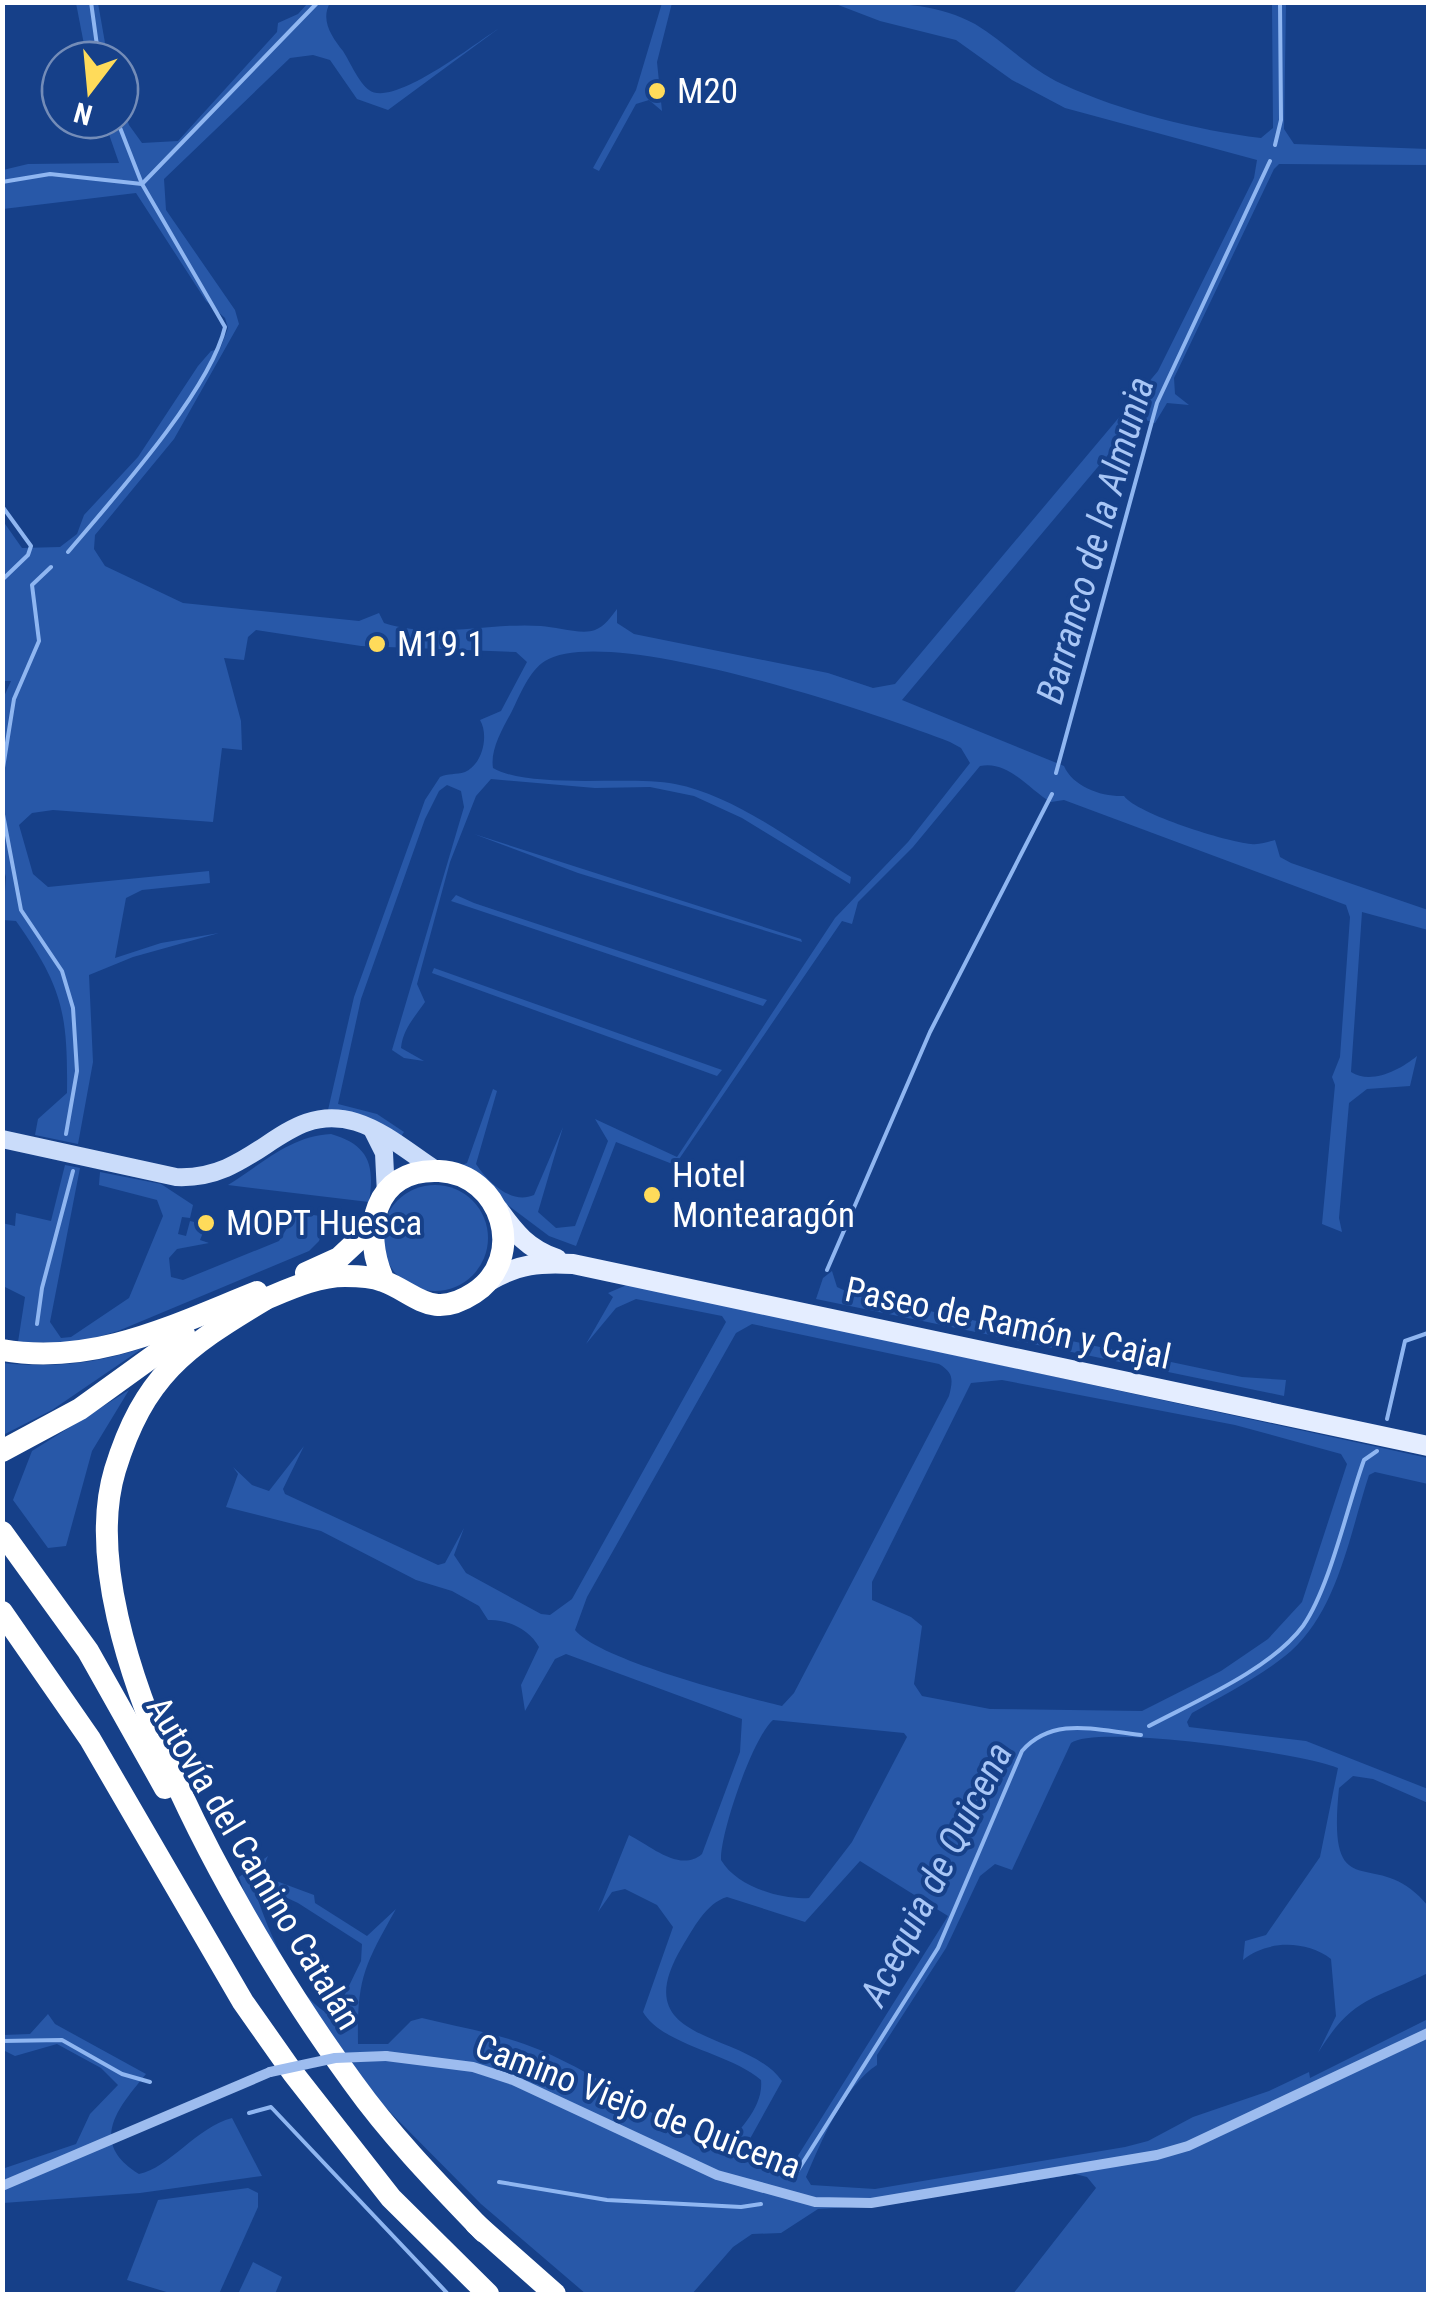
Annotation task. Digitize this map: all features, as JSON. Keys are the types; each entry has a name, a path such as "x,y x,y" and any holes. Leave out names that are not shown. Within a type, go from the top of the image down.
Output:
{"highway":[{"path":"2,1350 58,1354 121,1344 342,1267 370,1229 386,1194 417,1173 436,1170 473,1180 498,1209 504,1238 497,1268 488,1281 460,1300 443,1304 409,1298 384,1281 342,1267"},
{"path":"370,1229 374,1262 384,1281"},
{"path":"2,1451 80,1409 195,1326 260,1296"},
{"path":"260,1296 175,1360 139,1411 114,1473 108,1509 111,1587 118,1624 151,1723 175,1778 265,1946 354,2084 484,2232"},
{"name":"Autovía del Camino Catalán","path":"2,1532 88,1651 205,1862 306,2023 356,2093 484,2232 555,2294"},
{"path":"2,1612 90,1739 243,2002 283,2059 391,2198 488,2294"}],"main road":[{"path":"498,1209 518,1237 538,1252 573,1264"},
{"path":"488,1281 534,1262 573,1264"},
{"name":"Paseo de Ramón y Cajal","path":"573,1264 1428,1446"}],"street":[{"path":"2,1139 190,1177 230,1169 304,1122 344,1119 369,1127 436,1170"},
{"path":"369,1127 384,1153 386,1194"},
{"name":"Camino Viejo de Quicena","path":"2,2186 270,2072 335,2058 386,2056 473,2067 513,2080 717,2174 789,2198 871,2204 1158,2155 1188,2146 1428,2033"}],"shaded area":[{"path":"76,3 98,3 104,40 83,40"},
{"path":"308,3 330,3 326,16 331,34 362,82 369,90 380,93 414,83 498,29 388,110 357,99 330,60 313,55 290,58 164,179 166,210 235,310 239,324 174,439 95,535 94,549 105,566 183,603 359,621 379,613 384,623 423,630 521,625 590,631 602,626 617,609 617,623 634,634 828,673 873,688 895,684 1158,371 1254,178 1257,160 1065,108 1012,80 956,40 880,21 833,3 906,4 959,16 1039,71 1085,94 1160,118 1261,138 1273,128 1272,3 1286,3 1284,129 1294,144 1428,149 1428,165 1279,164 1274,169 1174,378 1175,394 1189,405 1167,403 1155,423 1139,418 902,700 1064,766 1074,780 1089,789 1124,796 1164,819 1239,842 1275,840 1280,857 1291,863 1428,910 1428,930 1362,912 1351,1072 1376,1076 1394,1071 1417,1056 1410,1086 1367,1089 1349,1103 1339,1218 1342,1232 1322,1224 1335,1085 1332,1077 1340,1057 1350,917 1346,905 1064,800 1051,802 1009,772 990,765 980,766 913,847 858,902 852,924 842,921 675,1165 616,1142 576,1246 549,1236 457,1167 467,1163 493,1089 497,1091 476,1164 509,1194 534,1195 563,1127 538,1212 556,1228 575,1226 608,1141 595,1119 677,1157 835,918 908,842 970,763 961,748 950,742 865,712 744,676 625,653 578,652 539,665 501,731 493,753 493,768 531,779 656,782 698,790 766,823 851,877 850,884 742,818 694,796 650,787 595,788 491,779 476,796 450,862 417,984 425,1002 402,1041 401,1048 424,1061 404,1058 392,1050 464,807 461,791 447,785 439,791 425,819 361,999 338,1104 377,1114 404,1132 400,1138 328,1110 354,997 425,800 440,777 465,772 476,763 484,741 480,720 501,711 527,662 516,652 361,646 256,630 248,637 244,660 224,658 241,721 242,750 222,748 213,822 53,810 32,813 19,825 33,874 48,887 209,871 210,883 142,890 126,898 115,958 161,943 219,933 133,957 89,975 93,1062 78,1144 35,1135 38,1119 67,1093 66,1041 59,1001 44,964 16,921 3,920 6,877 2,701 11,681 3,681 3,521 22,548 60,547 77,534 84,515 138,457 198,366 211,351 220,349 228,328 225,318 206,301 136,193 3,209 3,170 28,164 119,163 111,140 178,141 277,32 278,23 298,14"},
{"path":"662,3 672,3 657,62 662,111 649,100 636,104 599,171 593,168 636,90"},
{"path":"474,834 801,939 802,942 578,873"},
{"path":"456,895 767,1000 763,1006 451,901"},
{"path":"434,968 722,1070 717,1076 432,973"},
{"path":"331,1134 354,1144 366,1158 371,1177 369,1202 228,1185 289,1145"},
{"path":"65,1165 80,1168 50,1322 61,1338 71,1337 129,1298 163,1216 157,1200 99,1185 100,1172 161,1184 193,1205 190,1218 182,1217 178,1234 186,1236 190,1221 206,1225 200,1240 209,1243 177,1249 169,1258 171,1277 183,1280 279,1241 289,1225 286,1211 327,1217 319,1241 309,1251 118,1331 77,1343 18,1342 25,1297 3,1286 2,1223 15,1226 16,1213 51,1221"},
{"path":"435,1185 455,1189 472,1201 484,1218 488,1238 484,1258 472,1275 455,1287 435,1291 415,1287 398,1275 386,1258 382,1238 386,1218 398,1201 415,1189"},
{"path":"832,1271 837,1287 854,1295 1242,1377 1286,1380 1284,1396 816,1299 823,1278"},
{"path":"629,1284 1428,1458 1428,1484 1375,1472 1369,1475 1340,1569 1307,1634 1280,1660 1192,1713 1187,1722 1189,1727 1306,1741 1428,1789 1428,1803 1373,1779 1353,1776 1339,1788 1337,1827 1340,1851 1348,1864 1409,1887 1428,1906 1428,1973 1353,2010 1318,2053 1336,2016 1331,1959 1310,1948 1287,1945 1263,1949 1243,1960 1245,1941 1266,1935 1320,1857 1338,1768 1285,1755 1201,1743 1118,1737 1071,1743 1012,1870 995,1864 980,1876 946,1948 877,2055 877,2065 844,2100 806,2177 811,2185 875,2189 1125,2147 1148,2141 1193,2117 1269,2091 1309,2072 1310,2078 1428,2019 1428,2294 1013,2294 1096,2188 1087,2177 1075,2174 886,2205 818,2209 781,2233 752,2234 733,2247 692,2294 586,2294 481,2204 378,2100 265,1952 239,1877 268,1856 260,1875 314,1895 315,1903 367,1936 396,1909 376,1945 361,1987 358,2044 388,2044 411,2021 422,2018 511,2040 587,2073 721,2152 748,2119 761,2090 761,2080 748,2071 665,2033 643,2012 673,1927 657,1905 625,1889 612,1892 598,1912 629,1835 675,1859 684,1861 702,1854 740,1752 742,1719 566,1654 555,1659 525,1711 521,1685 539,1647 524,1631 503,1621 488,1620 479,1606 452,1591 416,1580 321,1531 226,1507 238,1474 233,1467 252,1485 269,1491 304,1446 283,1489 285,1494 438,1565 445,1563 464,1528 454,1555 466,1573 541,1614 550,1615 572,1599 726,1322 722,1316 636,1299 616,1308 586,1344 613,1297 608,1293","holes":["752,1324 939,1364 951,1377 949,1396 794,1693 782,1706 640,1665 589,1641 575,1630 587,1597 736,1333","1002,1380 1235,1425 1341,1454 1347,1464 1302,1602 1268,1639 1221,1671 1142,1711 990,1709 922,1696 914,1684 922,1626 872,1600 872,1582 971,1383","773,1720 904,1733 907,1737 852,1842 809,1898 760,1890 737,1877 721,1860 739,1786","860,1861 948,1916 789,2170 767,2169 741,2155 782,2081 765,2064 696,2032 678,2019 668,2002 668,1979 682,1947 706,1911 727,1897 805,1922","253,1882 298,1903 362,1944 361,1961 335,2015 308,1997 264,1916"]},
{"path":"143,1348 52,1410 3,1435 3,1363 73,1363"},
{"path":"129,1390 92,1451 66,1546 48,1548 13,1500 32,1451"},
{"path":"48,2014 55,2024 146,2074 113,2124 114,2150 123,2162 139,2174 150,2170 207,2130 232,2118 262,2176 140,2193 3,2203 2,2169 76,2144 90,2114 118,2085 101,2068 57,2044 15,2056 3,2050 3,2035 30,2034"},
{"path":"248,2188 258,2193 258,2207 219,2294 173,2294 127,2280 158,2200"},
{"path":"253,2262 282,2277 275,2294 238,2294"}],"waterway":[{"path":"91,2 96,40"},
{"path":"2,182 50,174 142,184 318,2"},
{"name":"Barranco de la Almunia","path":"1275,145 1281,120 1280,2"},
{"path":"68,552 180,413 216,353 225,327 142,184 125,140"},
{"name":"Barranco de la Almunia","path":"1056,773 1157,403 1270,161"},
{"path":"2,506 31,546 28,555 2,580"},
{"path":"2,774 14,699 39,641 32,585 51,567"},
{"name":"Barranco de la Almunia","path":"827,1270 930,1032 1052,794"},
{"path":"2,809 21,910 62,971 73,1008 77,1071 66,1134"},
{"path":"37,1324 42,1288 73,1171"},
{"name":"Acequia de Quicena","path":"1387,1419 1405,1341 1428,1333"},
{"name":"Acequia de Quicena","path":"1149,1726 1253,1670 1303,1626 1330,1569 1364,1460 1377,1451"},
{"name":"Acequia de Quicena","path":"795,2175 938,1948 1022,1751 1035,1740 1062,1729 1141,1735"},
{"name":"Acequia de Quicena","path":"2,2041 62,2040 122,2074 150,2082"},
{"path":"249,2113 271,2107 448,2294"},
{"name":"Acequia de Quicena","path":"499,2182 607,2200 741,2207 761,2204"}],"place":[{"name":"M20","path":"657,91"},
{"name":"M19.1","path":"377,644"},
{"name":"Hotel Montearagón","path":"652,1195"},
{"name":"MOPT Huesca","path":"206,1223"}]}
